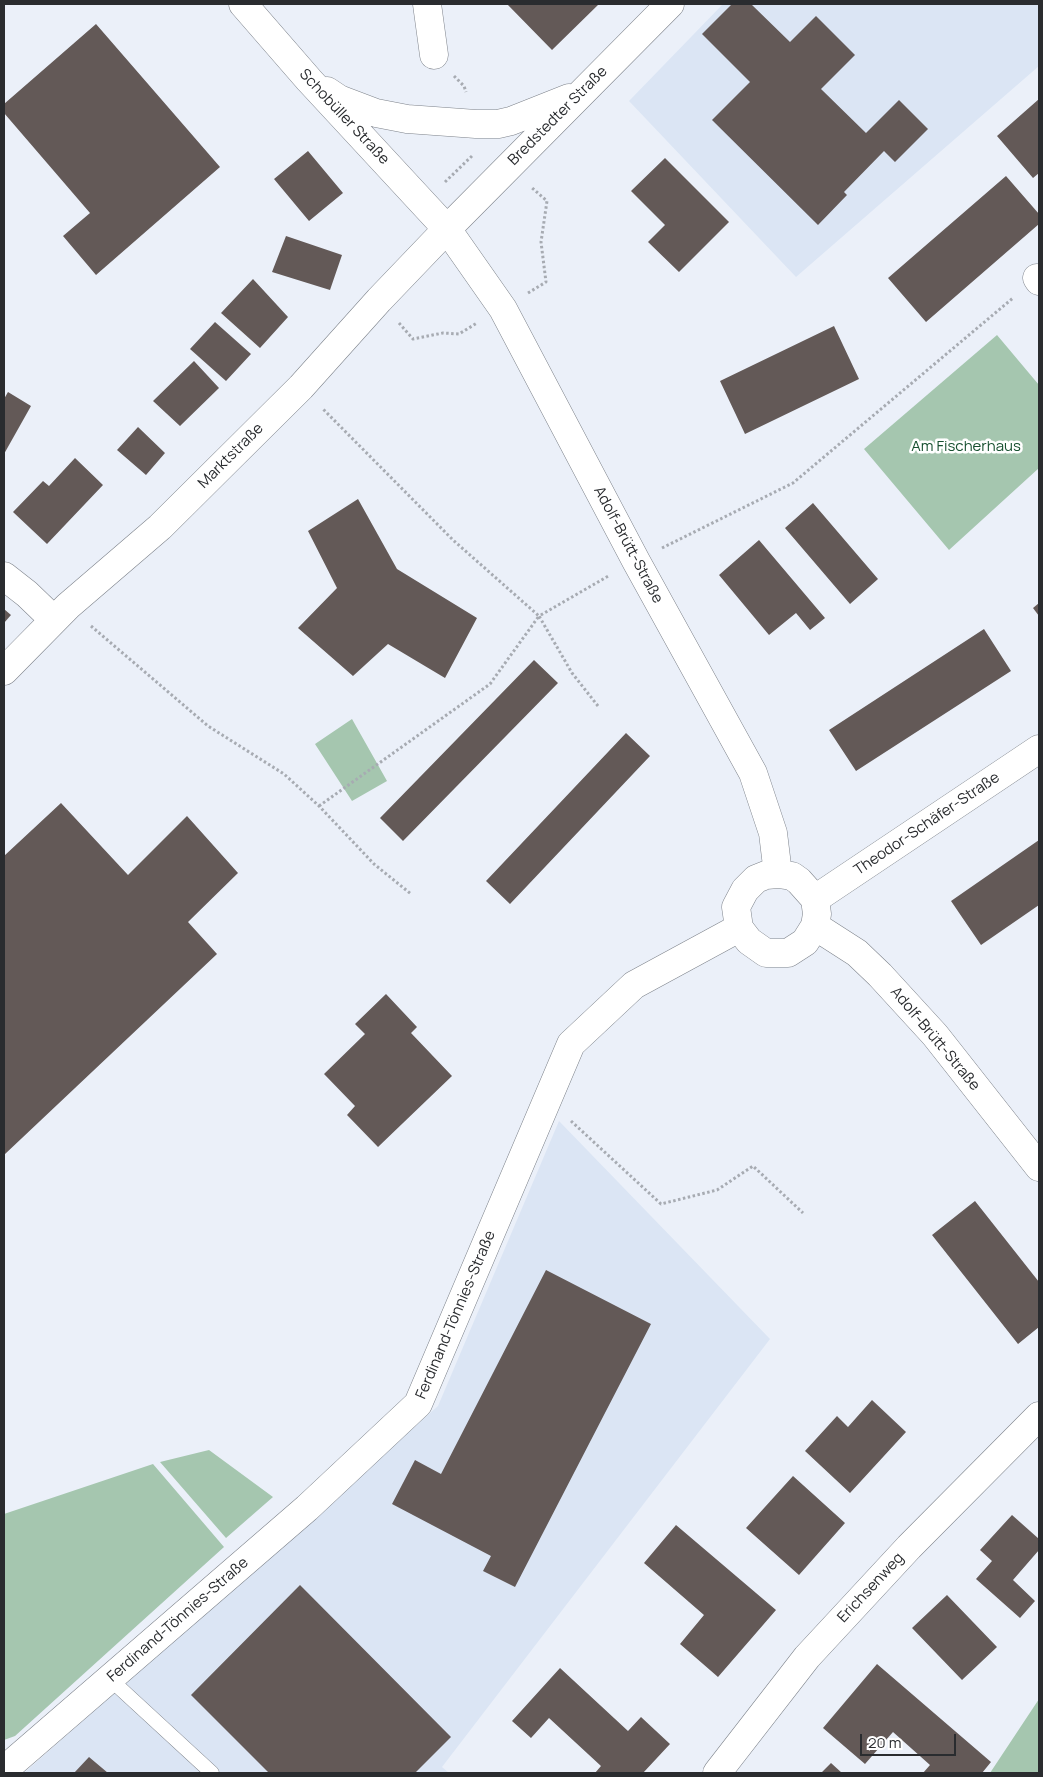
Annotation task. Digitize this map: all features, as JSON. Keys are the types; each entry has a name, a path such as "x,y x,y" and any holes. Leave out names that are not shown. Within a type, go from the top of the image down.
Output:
{"street":[{"name":"Schobüller Straße","path":"243,4 309,80 447,229"},
{"path":"427,4 434,55"},
{"name":"Bredstedter Straße","path":"447,229 670,4"},
{"path":"309,80 339,99 376,113 407,119 476,124 498,124 521,118 584,91"},
{"name":"Marktstraße","path":"4,671 61,613 160,527 301,387 379,300 447,229"},
{"name":"Adolf-Brütt-Straße","path":"447,229 503,309 636,560 753,773 773,833 778,874"},
{"path":"4,576 27,594 61,613"},
{"name":"Theodor-Schäfer-Straße","path":"815,900 1039,748"},
{"path":"766,874 792,876 799,881 815,900 817,914 815,926 805,942 788,953 766,953 748,941 739,928 736,907 745,890 766,874"},
{"name":"Adolf-Brütt-Straße","path":"815,926 857,953 898,995 934,1035 1039,1167"},
{"name":"Ferdinand-Tönnies-Straße","path":"4,1770 307,1508 418,1404 571,1044 634,985 739,928"},
{"name":"Erichsenweg","path":"717,1773 807,1657 908,1547 1039,1416"}],"lane":[{"path":"110,1679 212,1773"}],"path":[{"path":"319,806 490,684 539,616 636,560 793,483 1038,280"},
{"path":"301,387 453,540 539,616 572,673 598,706"},
{"path":"61,613 208,726 284,774 319,806 374,864 411,894"},
{"path":"548,1100 661,1204 717,1190 753,1166 803,1213"}],"shaded area":[{"path":"723,4 1039,4 1039,66 796,277 629,101"},
{"path":"559,1121 770,1339 442,1767 449,1773 24,1773 438,1406"}],"green space":[{"name":"Am Fischerhaus","path":"997,335 1039,385 1039,468 949,550 864,449"},
{"path":"352,719 387,781 352,801 315,744"},
{"path":"209,1450 273,1497 226,1538 160,1462"},
{"path":"153,1464 224,1547 15,1736 4,1740 4,1514"},
{"path":"1039,1699 1039,1773 990,1773"}],"building":[{"path":"507,4 599,4 552,50"},
{"path":"732,4 751,4 790,42 816,16 855,55 821,89 866,133 899,100 928,129 895,162 884,151 844,192 847,195 818,225 712,120 750,82 702,34"},
{"path":"96,24 220,167 96,275 63,236 90,213 4,113 4,104"},
{"path":"1039,99 1039,173 1033,178 997,136"},
{"path":"308,151 343,193 309,221 274,179"},
{"path":"665,158 729,222 679,272 648,242 665,225 631,191"},
{"path":"1006,176 1039,214 1039,224 926,322 888,278"},
{"path":"286,236 342,255 330,290 272,272"},
{"path":"253,279 288,317 260,348 221,313"},
{"path":"215,322 251,354 226,381 190,349"},
{"path":"834,326 859,379 745,434 720,381"},
{"path":"194,361 219,388 180,426 153,401"},
{"path":"8,392 31,406 4,454 4,399"},
{"path":"138,427 165,453 146,475 117,450"},
{"path":"75,458 103,485 47,544 13,512 43,481 49,486"},
{"path":"358,499 397,569 477,618 445,678 388,644 353,676 298,628 337,588 308,531"},
{"path":"813,503 878,579 850,604 785,528"},
{"path":"759,540 825,618 810,630 796,613 769,635 719,575"},
{"path":"1039,603 1039,616 1033,608"},
{"path":"4,609 11,615 4,623"},
{"path":"984,629 1011,671 856,771 829,730"},
{"path":"534,660 558,683 403,841 380,818"},
{"path":"626,733 650,756 510,904 486,881"},
{"path":"61,803 128,875 187,816 238,873 188,922 217,954 4,1155 4,856"},
{"path":"1039,840 1039,905 981,945 951,901"},
{"path":"386,994 417,1027 411,1033 452,1076 378,1147 347,1115 355,1106 324,1074 365,1034 355,1024"},
{"path":"975,1201 1039,1282 1039,1327 1018,1344 932,1235"},
{"path":"546,1270 651,1324 515,1587 483,1571 491,1556 392,1504 415,1460 441,1474"},
{"path":"872,1400 906,1432 850,1493 805,1451 837,1416 848,1427"},
{"path":"793,1476 845,1523 799,1575 746,1528"},
{"path":"1012,1515 1039,1539 1039,1550 1013,1580 1035,1601 1020,1618 976,1579 992,1561 980,1550"},
{"path":"676,1525 776,1610 718,1677 680,1644 704,1615 644,1563"},
{"path":"300,1585 451,1737 415,1773 269,1773 191,1695"},
{"path":"947,1595 997,1647 962,1680 912,1628"},
{"path":"877,1664 991,1762 982,1773 923,1773 930,1765 893,1732 865,1764 823,1728"},
{"path":"560,1668 628,1731 641,1717 670,1744 643,1773 595,1773 601,1766 549,1718 531,1738 512,1721"},
{"path":"89,1757 108,1773 74,1773"},
{"path":"831,1763 842,1773 821,1773"}]}
